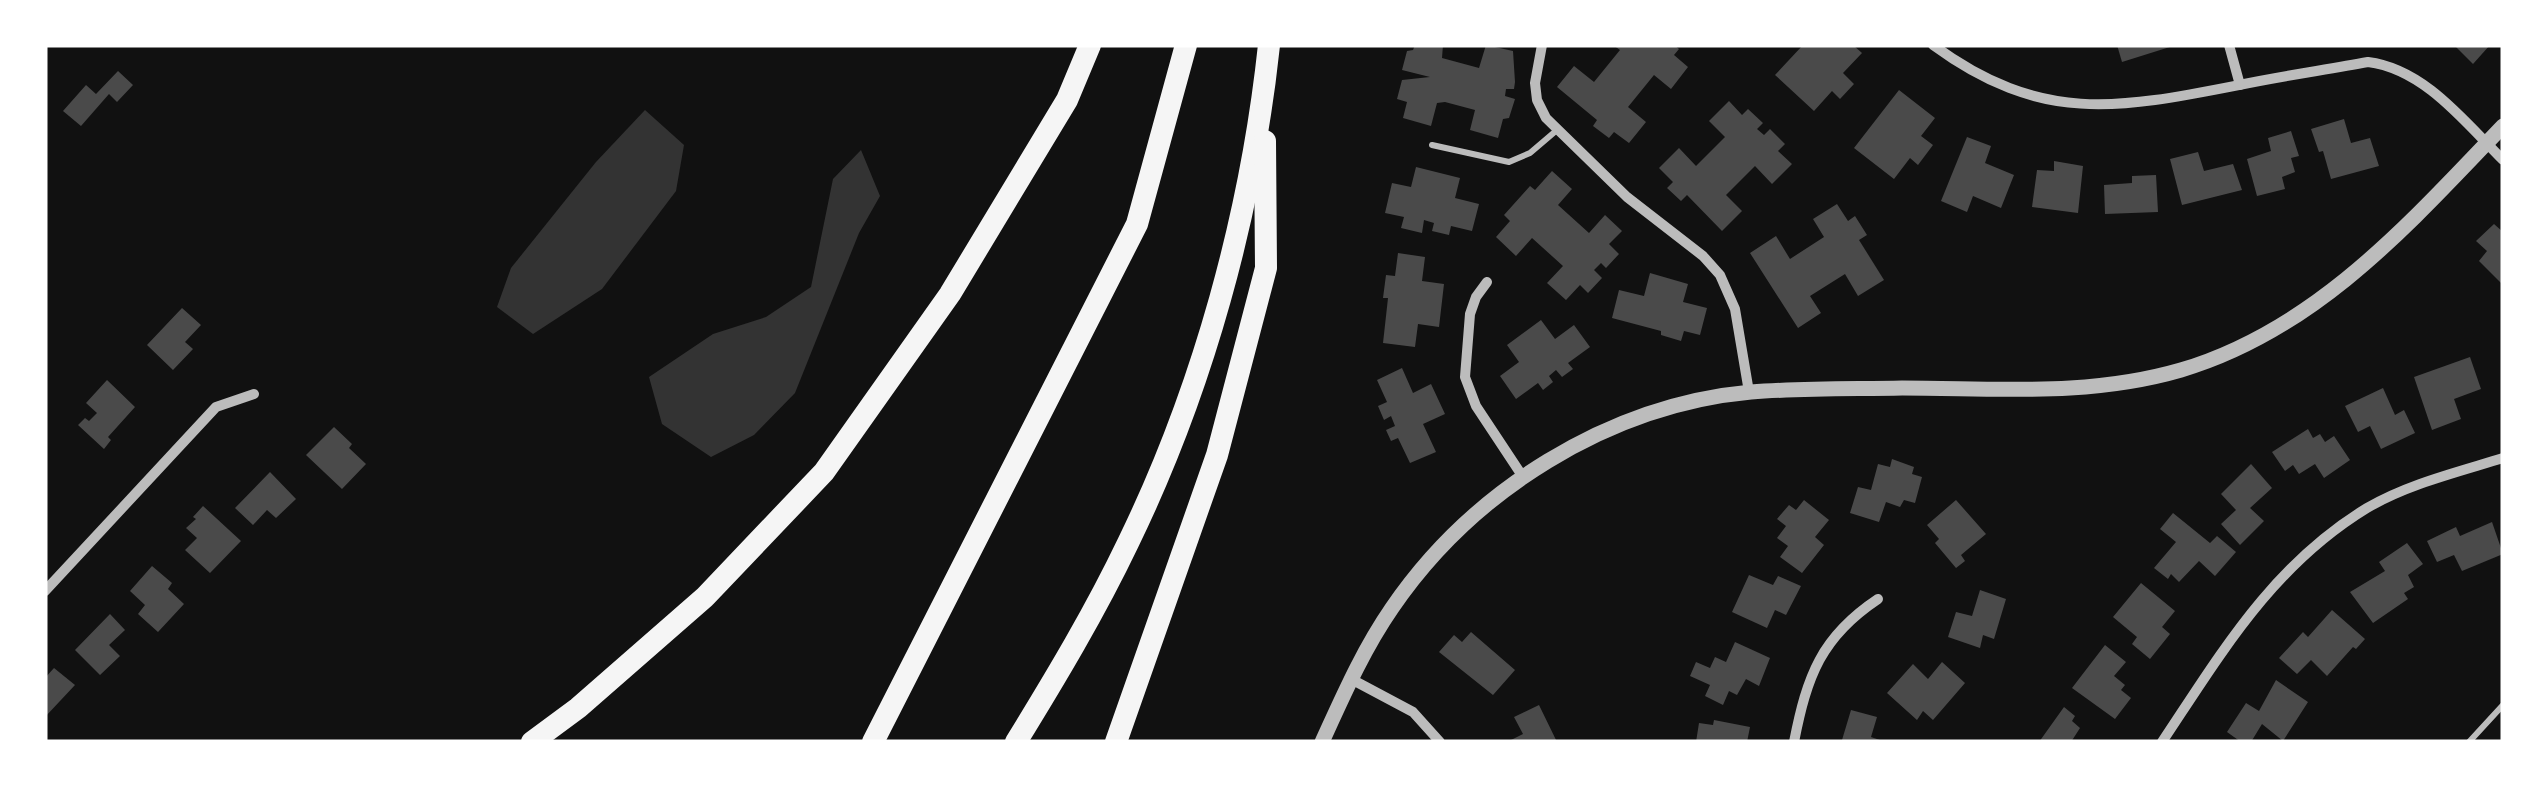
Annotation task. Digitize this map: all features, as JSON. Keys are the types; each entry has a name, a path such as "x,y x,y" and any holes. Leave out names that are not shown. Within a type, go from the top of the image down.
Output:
{"highway":[{"path":"532,742 578,708 705,596 824,472 950,294 1067,100 1090,45"},
{"path":"873,742 1137,224 1186,45"},
{"path":"1016,742 1075,646 1120,558 1175,432 1213,318 1243,203 1269,45"},
{"path":"1116,742 1217,455 1266,268 1264,87"}],"street":[{"path":"1542,45 1535,83 1536,100 1546,118 1627,197 1703,256 1720,275 1735,309 1749,392"},
{"path":"1933,45 1994,83 2078,105 2122,106 2168,100 2368,62 2388,64 2422,82 2503,160"},
{"path":"2229,45 2240,84"},
{"path":"1322,742 1351,679 1392,608 1424,564 1460,528 1523,477 1581,443 1654,412 1749,392 2062,390 2132,382 2183,369 2229,352 2324,297 2389,244 2503,126"},
{"path":"1487,282 1470,314 1464,376 1476,406 1523,477"},
{"path":"45,591 216,407 254,394"},
{"path":"2162,742 2258,601 2310,549 2369,507 2503,458"},
{"path":"1794,742 1806,692 1832,637 1851,617 1878,599"},
{"path":"1351,679 1413,712 1440,742"}],"lane":[{"path":"1432,145 1509,162 1530,153 1558,129"},
{"path":"2469,742 2503,705"}],"shaded area":[{"path":"645,110 684,145 676,191 602,289 533,334 497,307 511,268 596,162"},
{"path":"861,150 880,196 859,233 795,393 754,435 711,457 662,424 649,377 713,334 766,317 811,287 833,179"}],"building":[{"path":"1415,45 1443,45 1442,58 1479,68 1486,45 1513,51 1514,89 1506,89 1505,96 1515,99 1509,118 1503,119 1498,138 1470,130 1475,110 1445,102 1437,103 1431,126 1403,118 1407,102 1397,99 1402,80 1430,77 1402,70 1407,51"},
{"path":"1613,45 1674,45 1679,49 1674,55 1688,67 1671,89 1654,75 1628,107 1646,122 1629,143 1614,132 1609,138 1593,126 1597,120 1557,87 1574,66 1594,82 1620,50"},
{"path":"1803,45 1853,45 1862,53 1843,73 1854,84 1840,99 1832,91 1814,111 1775,75"},
{"path":"2117,45 2173,45 2173,46 2122,62"},
{"path":"2454,45 2490,45 2473,64"},
{"path":"118,71 133,85 117,102 109,94 81,126 63,111 86,85 96,94"},
{"path":"1899,90 1935,118 1921,136 1933,145 1918,165 1910,158 1894,179 1854,148"},
{"path":"1729,101 1742,115 1748,109 1763,123 1757,129 1764,135 1770,129 1785,144 1778,151 1792,164 1772,184 1755,166 1726,195 1742,211 1722,231 1687,195 1681,201 1667,188 1673,182 1659,168 1679,148 1696,166 1725,137 1709,121"},
{"path":"2344,119 2351,143 2370,138 2379,166 2331,179 2311,129"},
{"path":"2291,131 2299,156 2291,158 2295,172 2282,177 2285,189 2257,196 2247,159 2271,151 2268,138"},
{"path":"1967,137 1991,146 1985,163 2014,175 2001,208 1973,196 1967,212 1941,201"},
{"path":"2198,152 2204,171 2233,164 2242,190 2182,205 2170,159"},
{"path":"2054,161 2083,166 2078,213 2032,207 2037,170 2054,171"},
{"path":"1416,167 1460,178 1455,198 1479,204 1472,231 1451,226 1449,235 1432,231 1434,223 1424,220 1422,233 1401,228 1404,217 1385,213 1392,183 1411,187"},
{"path":"1552,171 1572,189 1558,205 1589,233 1605,215 1622,231 1609,244 1619,254 1606,268 1601,263 1594,270 1602,278 1588,293 1580,285 1566,300 1547,283 1563,266 1532,238 1516,256 1496,237 1510,221 1504,215 1530,186 1535,190"},
{"path":"2156,175 2158,212 2105,214 2104,185 2132,183 2132,176"},
{"path":"1837,204 1848,221 1855,216 1867,235 1859,240 1884,280 1858,296 1845,274 1810,296 1821,313 1798,328 1750,253 1776,236 1790,259 1824,237 1813,219"},
{"path":"2494,224 2503,232 2503,285 2479,261 2487,251 2476,241"},
{"path":"1398,253 1425,257 1422,281 1444,284 1439,327 1418,324 1415,347 1383,343 1388,298 1383,298 1386,275 1395,276"},
{"path":"1650,273 1688,284 1683,302 1707,308 1700,335 1684,331 1681,341 1661,335 1661,331 1612,318 1619,290 1644,296"},
{"path":"182,308 201,325 185,342 193,349 173,370 147,345"},
{"path":"1541,320 1555,339 1574,325 1590,347 1568,363 1573,369 1562,377 1556,370 1549,376 1553,382 1543,390 1538,383 1516,399 1500,376 1519,362 1507,345"},
{"path":"2470,357 2481,389 2454,399 2461,419 2432,430 2414,377"},
{"path":"1402,368 1413,393 1431,384 1445,414 1423,424 1436,452 1410,463 1398,438 1391,441 1386,430 1395,426 1391,416 1384,420 1378,406 1387,402 1377,380"},
{"path":"107,380 135,407 108,437 111,440 104,449 78,425 97,413 86,403"},
{"path":"2383,388 2395,415 2404,410 2415,433 2381,449 2370,426 2358,432 2345,406"},
{"path":"334,427 366,464 342,489 306,455"},
{"path":"2308,429 2313,438 2320,434 2325,442 2334,436 2350,460 2324,478 2315,464 2299,474 2293,465 2285,471 2272,452"},
{"path":"1892,459 1914,467 1912,474 1922,477 1915,503 1904,500 1900,507 1886,502 1879,522 1850,513 1858,487 1871,490 1878,464 1890,467"},
{"path":"2251,464 2272,488 2250,508 2264,521 2240,545 2221,524 2236,510 2221,494"},
{"path":"270,472 296,499 276,518 267,510 253,525 235,508"},
{"path":"1804,500 1829,520 1815,537 1824,545 1802,573 1780,557 1788,546 1777,538 1786,526 1777,519 1789,505 1796,510"},
{"path":"1956,500 1986,534 1961,555 1965,561 1956,568 1935,543 1939,539 1927,525"},
{"path":"203,506 241,541 210,573 185,550 197,538 186,528"},
{"path":"2173,513 2210,543 2217,536 2236,552 2215,576 2199,561 2179,582 2171,574 2168,579 2154,568 2176,542 2160,529"},
{"path":"2492,522 2503,554 2462,571 2454,555 2437,562 2427,541 2456,527 2460,536"},
{"path":"2407,543 2423,564 2408,575 2414,587 2404,593 2408,599 2373,623 2350,592 2385,571 2379,562"},
{"path":"152,566 172,583 168,589 184,604 158,632 138,614 145,605 130,591"},
{"path":"1749,575 1773,585 1778,576 1801,586 1786,615 1775,610 1767,628 1732,612"},
{"path":"2141,583 2175,611 2162,627 2170,634 2150,659 2132,644 2137,637 2113,617"},
{"path":"1980,590 2006,599 1994,639 1983,635 1980,648 1948,637 1956,612 1972,616"},
{"path":"2332,610 2365,639 2327,676 2311,660 2297,674 2279,658 2303,632 2308,637"},
{"path":"110,614 125,630 109,645 120,656 100,675 75,650"},
{"path":"1471,632 1515,670 1493,695 1439,652 1454,635 1462,642"},
{"path":"1735,642 1770,658 1759,686 1746,679 1737,695 1729,691 1723,705 1705,696 1710,685 1690,676 1696,662 1710,668 1715,657 1726,662"},
{"path":"2105,645 2126,662 2114,676 2125,685 2121,690 2131,698 2115,719 2072,688"},
{"path":"1942,662 1965,683 1933,720 1923,711 1917,720 1887,693 1913,664 1928,679"},
{"path":"54,668 75,685 45,717 45,678"},
{"path":"2276,680 2308,702 2283,741 2262,724 2251,742 2241,742 2227,732 2246,703 2259,711"},
{"path":"1539,705 1557,742 1507,742 1523,734 1514,717"},
{"path":"2064,707 2075,716 2072,721 2080,728 2071,742 2039,742"},
{"path":"1851,710 1877,717 1871,737 1886,742 1842,740"},
{"path":"1714,720 1750,727 1747,742 1696,742 1699,723 1713,725"}]}
